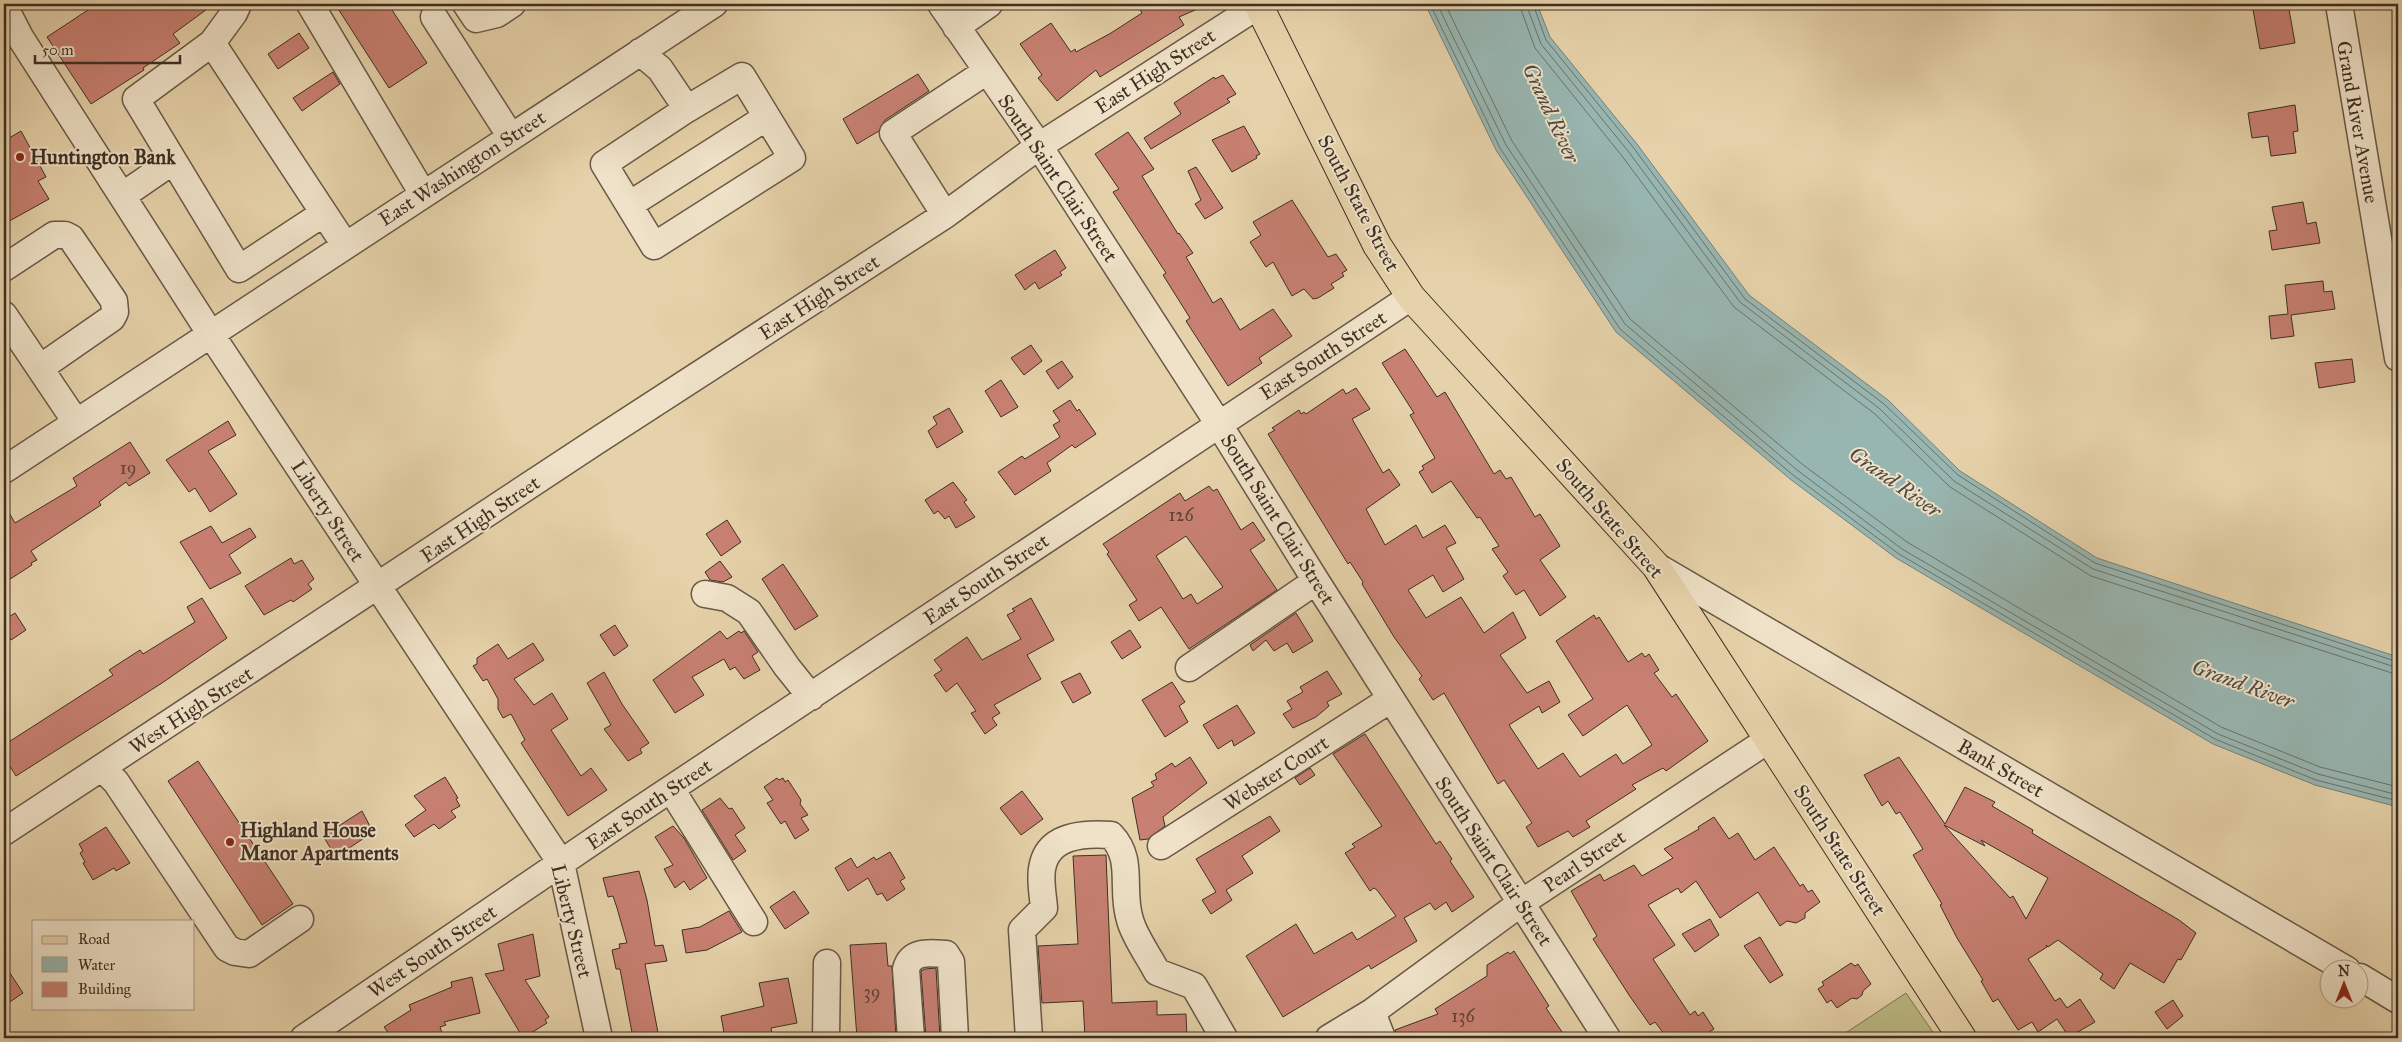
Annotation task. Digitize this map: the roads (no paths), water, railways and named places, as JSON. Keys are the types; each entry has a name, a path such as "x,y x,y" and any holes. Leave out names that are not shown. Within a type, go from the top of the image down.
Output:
{"main road":[{"name":"South State Street","path":"1258,4 1377,245 1411,297 1656,566 1962,1038"}],"street":[{"path":"238,4 234,13 212,43 136,99 239,269 324,213"},
{"path":"310,4 423,194"},
{"path":"466,4 476,19 496,14 512,4"},
{"name":"East Washington Street","path":"4,470 210,333 714,4"},
{"name":"South Saint Clair Street","path":"941,4 1039,146 1218,423 1390,699 1607,1038"},
{"path":"956,27 989,4"},
{"name":"East High Street","path":"378,586 945,215 1039,146 1258,4"},
{"name":"Grand River Avenue","path":"2338,4 2398,358"},
{"name":"Liberty Street","path":"4,6 12,43 122,196 210,333 560,863 599,1038"},
{"path":"434,16 510,137"},
{"path":"212,43 345,245"},
{"path":"640,52 660,69 687,109"},
{"path":"945,215 893,133 986,71"},
{"path":"742,76 767,117 792,158 654,246 604,164 687,109 742,76"},
{"path":"629,205 767,117"},
{"path":"122,196 174,161"},
{"path":"4,268 54,235 65,235 71,238 114,302 112,318 40,368"},
{"name":"East South Street","path":"560,863 811,697 1218,423 1411,297"},
{"path":"4,315 76,422"},
{"name":"Bank Street","path":"1656,566 2329,960"},
{"path":"1189,668 1316,581"},
{"name":"West High Street","path":"4,832 378,586"},
{"path":"705,594 727,598 749,612 787,667 811,697"},
{"name":"Webster Court","path":"1161,846 1390,699"},
{"name":"Pearl Street","path":"1329,1038 1372,1012 1521,903 1768,740"},
{"path":"102,768 116,782 227,948 235,952 249,954 300,919"},
{"path":"671,790 754,922"},
{"path":"1029,1038 1022,930 1044,908 1042,868 1050,852 1063,840 1078,835 1094,833 1111,835 1120,844 1126,859 1125,885 1130,920 1158,972 1194,986 1224,1038"},
{"name":"West South Street","path":"310,1037 560,863"},
{"path":"911,1038 906,969 908,962 916,954 931,953 946,954 951,962 955,1038"},
{"path":"826,1038 827,963"},
{"path":"2370,983 2398,1000"},
{"path":"1372,1012 1382,1038"}],"water":[{"name":"Grand River","path":"1425,4 1537,4 1550,37 1637,144 1749,295 1888,400 1960,471 2097,558 2398,657 2398,807 2315,785 2213,744 1896,558 1790,479 1616,332 1496,150"}],"place":[{"name":"Huntington Bank","path":"20,157"},
{"name":"Highland House Manor Apartments","path":"230,842"}]}
